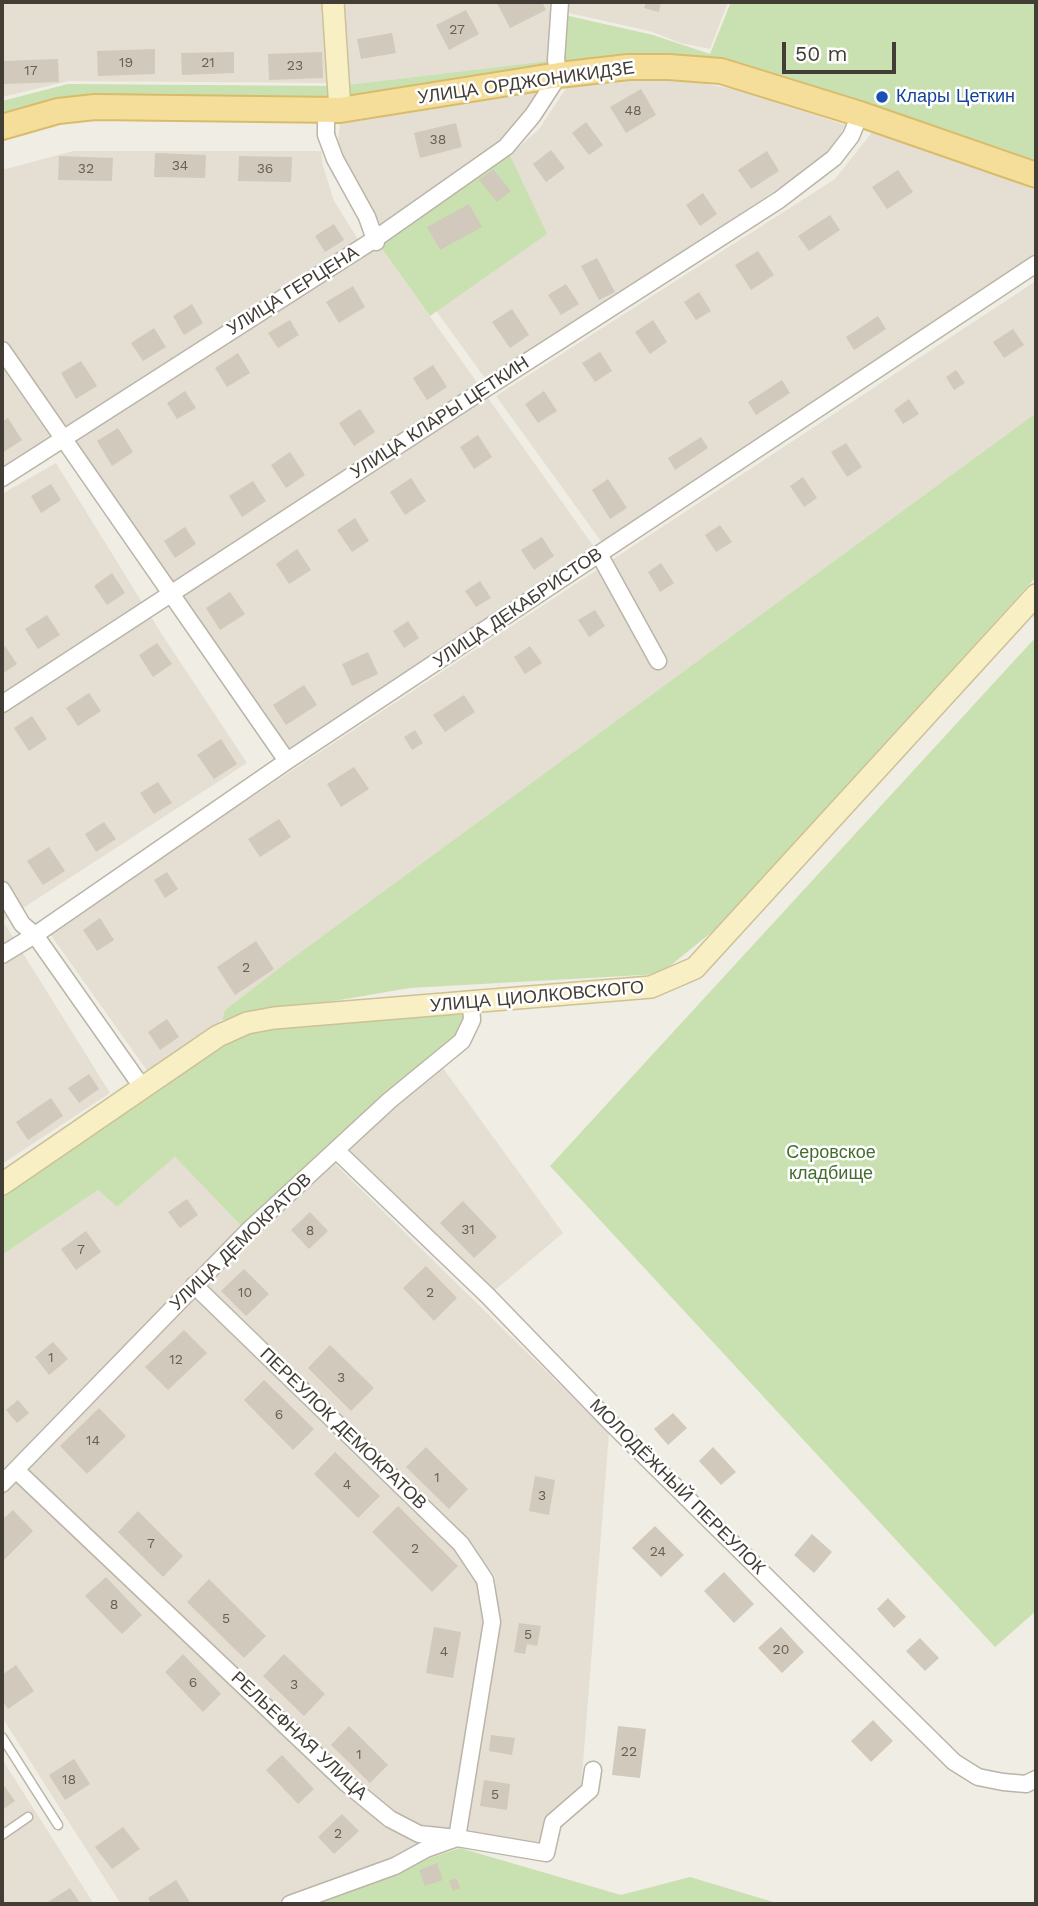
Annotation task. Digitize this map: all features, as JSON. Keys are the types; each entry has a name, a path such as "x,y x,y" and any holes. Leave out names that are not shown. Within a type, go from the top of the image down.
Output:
{"main road":[{"path":"333,2 333,111"},
{"name":"УЛИЦА ОРДЖОНИКИДЗЕ","path":"2,127 58,111 95,107 333,111 559,75 628,67 721,71 860,114 1036,175"},
{"name":"УЛИЦА ЦИОЛКОВСКОГО","path":"2,1184 218,1036 247,1023 274,1018 651,987 695,968 1036,595"}],"street":[{"path":"559,75 556,60 560,2"},
{"name":"УЛИЦА ГЕРЦЕНА","path":"2,478 376,241 506,147 533,115 559,75"},
{"path":"333,111 326,135 376,241"},
{"name":"УЛИЦА КЛАРЫ ЦЕТКИН","path":"2,704 779,200 834,159 851,136 860,114"},
{"name":"УЛИЦА ДЕКАБРИСТОВ","path":"2,955 288,761 1036,264"},
{"path":"2,350 288,761"},
{"path":"599,554 658,662"},
{"path":"2,890 22,924 35,935 142,1087"},
{"name":"УЛИЦА ДЕМОКРАТОВ","path":"2,1484 247,1232 390,1100 462,1041 472,1020 471,1002"},
{"name":"МОЛОДЁЖНЫЙ ПЕРЕУЛОК","path":"337,1151 488,1296 610,1422 954,1762 978,1777 1003,1783 1026,1784 1036,1779"},
{"name":"ПЕРЕУЛОК ДЕМОКРАТОВ","path":"194,1285 461,1544 485,1580 492,1622 457,1838"},
{"name":"РЕЛЬЕФНАЯ УЛИЦА","path":"17,1471 346,1783 390,1818 419,1834 547,1853 553,1822 590,1790 593,1770"},
{"path":"290,1904 395,1866 426,1849 457,1838"}],"lane":[{"path":"2,1737 58,1825"},
{"path":"2,1835 28,1817"}],"shaded area":[{"path":"2,2 327,2 334,83 69,81 2,97"},
{"path":"331,2 559,2 556,60 339,86"},
{"path":"565,2 728,2 710,49 681,43 650,31 564,12"},
{"path":"644,74 740,90 845,125 830,154 487,381 387,243 509,156 539,129 567,87"},
{"path":"543,91 504,142 383,229 345,160 338,140 340,124"},
{"path":"873,131 1002,176 1036,191 1036,258 603,544 496,396 835,179"},
{"path":"73,151 321,151 334,201 359,241 2,473 2,170"},
{"path":"375,239 599,554 287,761 64,437"},
{"path":"1036,281 1036,413 287,962 225,1010 222,1020 148,1072 48,931"},
{"path":"56,463 161,633 247,763 3,921 110,1093 2,1164 2,494"},
{"path":"437,1060 563,1233 488,1296 337,1151"},
{"path":"175,1157 247,1232 2,1484 2,1255 98,1190 117,1207"},
{"path":"334,1163 609,1433 581,1789 544,1847 466,1834 499,1624 495,1577 469,1540 206,1286 251,1237"},
{"path":"198,1296 456,1548 477,1582 487,1621 452,1832 421,1829 391,1812 348,1777 28,1469"},
{"path":"18,1476 423,1842 394,1862 272,1904 121,1904 2,1717 2,1491"},
{"path":"2,1759 94,1904 2,1904"}],"green space":[{"path":"731,2 1036,2 1036,175 669,67 340,110 194,108 2,127 2,101 68,84 339,86 556,60 560,14 653,35 710,54"},
{"path":"506,147 547,234 430,316 375,239"},
{"path":"1036,413 1036,577 718,927 660,974 410,988 222,1020 225,1010 287,962"},
{"name":"Серовское кладбище","path":"1036,637 1036,1611 995,1647 550,1166"},
{"path":"471,1002 472,1020 247,1232 175,1157 117,1207 98,1190 2,1255 2,1184 247,1023"},
{"path":"460,1848 621,1895 690,1877 780,1904 293,1904"}],"building":[{"path":"542,2 546,10 510,28 497,3"},
{"path":"646,2 661,2 659,12 644,8"},
{"path":"466,10 479,34 449,50 436,25"},
{"path":"392,33 396,53 361,59 357,39"},
{"path":"155,49 155,74 98,76 97,51"},
{"path":"234,52 234,73 182,75 181,53"},
{"path":"322,52 323,78 269,80 268,54"},
{"path":"58,59 59,82 4,84 3,61"},
{"path":"641,89 656,115 626,133 610,107"},
{"path":"586,122 603,145 589,155 572,133"},
{"path":"456,123 462,147 420,158 414,133"},
{"path":"551,150 565,168 546,182 533,164"},
{"path":"767,151 779,171 751,189 738,170"},
{"path":"155,153 206,155 205,178 154,177"},
{"path":"59,156 113,158 112,181 58,180"},
{"path":"239,156 292,157 291,182 238,181"},
{"path":"493,169 511,191 497,202 479,180"},
{"path":"898,170 913,192 887,209 872,187"},
{"path":"703,193 717,214 700,226 686,205"},
{"path":"469,204 482,227 440,250 427,227"},
{"path":"830,215 840,230 809,251 798,236"},
{"path":"334,224 344,240 325,252 315,236"},
{"path":"758,251 774,275 751,290 735,265"},
{"path":"597,258 615,292 599,300 581,266"},
{"path":"566,284 579,304 561,315 548,295"},
{"path":"353,286 365,307 339,323 326,302"},
{"path":"699,292 711,311 696,320 684,302"},
{"path":"192,304 203,323 184,335 173,316"},
{"path":"512,309 529,335 510,348 492,322"},
{"path":"878,316 886,329 854,350 846,337"},
{"path":"290,320 299,335 278,348 268,333"},
{"path":"653,320 667,342 650,354 635,332"},
{"path":"154,328 166,347 143,361 131,343"},
{"path":"1013,329 1024,345 1004,358 993,342"},
{"path":"600,352 612,371 595,382 582,363"},
{"path":"238,353 250,373 227,387 215,368"},
{"path":"81,361 97,386 76,399 61,373"},
{"path":"433,365 447,387 427,400 413,378"},
{"path":"956,370 965,383 954,390 946,377"},
{"path":"782,380 790,393 756,415 748,402"},
{"path":"185,391 196,408 177,419 167,403"},
{"path":"544,391 557,411 538,423 525,404"},
{"path":"909,399 919,414 903,424 894,410"},
{"path":"360,409 375,432 354,446 339,423"},
{"path":"8,418 22,440 2,453 2,422"},
{"path":"118,428 133,452 112,466 97,441"},
{"path":"478,435 492,457 474,469 460,447"},
{"path":"701,437 708,448 675,470 668,458"},
{"path":"846,443 862,467 847,477 831,452"},
{"path":"290,452 305,475 286,488 271,465"},
{"path":"803,477 817,498 804,507 790,486"},
{"path":"411,478 426,501 405,515 390,492"},
{"path":"608,479 627,508 610,519 592,490"},
{"path":"253,481 266,501 242,517 229,496"},
{"path":"51,484 61,500 41,513 31,496"},
{"path":"355,518 369,541 352,552 337,530"},
{"path":"720,525 732,542 716,552 705,535"},
{"path":"185,527 196,544 175,558 164,541"},
{"path":"542,537 554,556 534,570 521,550"},
{"path":"297,549 311,570 289,584 276,564"},
{"path":"661,563 674,583 660,592 648,572"},
{"path":"112,573 125,593 107,605 94,586"},
{"path":"480,581 491,598 476,607 465,591"},
{"path":"230,592 245,614 220,630 206,608"},
{"path":"595,610 605,626 589,637 578,620"},
{"path":"47,615 60,635 38,649 25,629"},
{"path":"408,621 419,638 404,648 393,631"},
{"path":"157,643 172,664 153,677 139,655"},
{"path":"5,646 17,664 2,674 2,649"},
{"path":"530,646 542,663 525,674 514,657"},
{"path":"368,652 378,674 352,686 342,664"},
{"path":"304,685 317,705 286,725 273,705"},
{"path":"89,693 101,711 78,726 66,708"},
{"path":"464,695 475,712 445,732 433,715"},
{"path":"32,716 47,739 29,751 14,728"},
{"path":"415,730 423,743 412,750 404,737"},
{"path":"221,739 237,764 214,779 197,755"},
{"path":"354,767 369,789 341,807 327,784"},
{"path":"158,782 172,803 154,814 140,793"},
{"path":"279,819 291,837 260,857 248,839"},
{"path":"104,822 116,839 96,852 85,834"},
{"path":"49,847 65,871 43,885 27,861"},
{"path":"167,872 178,889 165,898 154,880"},
{"path":"100,918 114,940 97,951 83,930"},
{"path":"256,941 274,969 235,995 217,967"},
{"path":"167,1019 179,1037 160,1050 148,1032"},
{"path":"89,1074 99,1089 79,1103 68,1088"},
{"path":"51,1098 63,1116 28,1140 16,1122"},
{"path":"187,1199 198,1215 180,1228 168,1212"},
{"path":"463,1201 497,1237 474,1258 440,1223"},
{"path":"310,1212 328,1231 309,1249 291,1230"},
{"path":"86,1231 101,1252 76,1270 61,1249"},
{"path":"426,1266 457,1298 434,1321 403,1288"},
{"path":"244,1269 269,1294 246,1316 221,1291"},
{"path":"184,1330 207,1353 168,1390 145,1367"},
{"path":"53,1342 68,1359 49,1375 35,1357"},
{"path":"330,1345 374,1388 351,1411 308,1368"},
{"path":"264,1380 314,1429 293,1450 244,1400"},
{"path":"18,1400 29,1413 17,1423 6,1410"},
{"path":"99,1408 126,1436 87,1474 60,1446"},
{"path":"673,1413 687,1428 668,1445 654,1429"},
{"path":"426,1447 468,1489 449,1509 406,1467"},
{"path":"713,1447 736,1472 721,1485 699,1461"},
{"path":"335,1452 380,1496 358,1518 314,1474"},
{"path":"535,1476 555,1480 549,1515 529,1511"},
{"path":"398,1506 458,1566 432,1592 372,1532"},
{"path":"13,1510 33,1531 2,1562 2,1520"},
{"path":"138,1511 183,1556 163,1577 118,1532"},
{"path":"655,1526 684,1555 661,1577 632,1548"},
{"path":"812,1534 832,1552 814,1573 794,1555"},
{"path":"724,1572 754,1604 734,1623 704,1591"},
{"path":"106,1577 142,1615 122,1634 85,1596"},
{"path":"209,1579 266,1636 244,1658 187,1602"},
{"path":"888,1598 906,1617 894,1628 877,1609"},
{"path":"519,1623 541,1626 537,1646 527,1644 525,1654 514,1652"},
{"path":"434,1627 461,1632 453,1678 426,1673"},
{"path":"781,1627 804,1652 782,1673 758,1648"},
{"path":"920,1638 939,1658 925,1671 906,1651"},
{"path":"183,1654 221,1694 203,1712 165,1672"},
{"path":"284,1654 325,1694 304,1716 263,1676"},
{"path":"16,1665 34,1691 8,1709 2,1700 2,1675"},
{"path":"873,1720 893,1741 871,1762 851,1741"},
{"path":"349,1726 388,1765 370,1783 331,1745"},
{"path":"618,1726 646,1729 640,1778 612,1775"},
{"path":"491,1735 515,1738 512,1755 489,1751"},
{"path":"282,1755 314,1789 298,1804 266,1770"},
{"path":"74,1759 90,1784 65,1800 49,1775"},
{"path":"484,1780 510,1784 507,1810 480,1806"},
{"path":"2,1783 15,1801 2,1810"},
{"path":"342,1814 359,1831 334,1854 318,1837"},
{"path":"123,1827 140,1849 112,1869 95,1847"},
{"path":"437,1863 443,1880 425,1886 419,1870"},
{"path":"456,1878 460,1888 453,1891 449,1881"},
{"path":"176,1880 191,1904 151,1904 148,1898"},
{"path":"70,1888 81,1904 45,1904"}],"place":[{"name":"Клары Цеткин","path":"882,97"}]}
